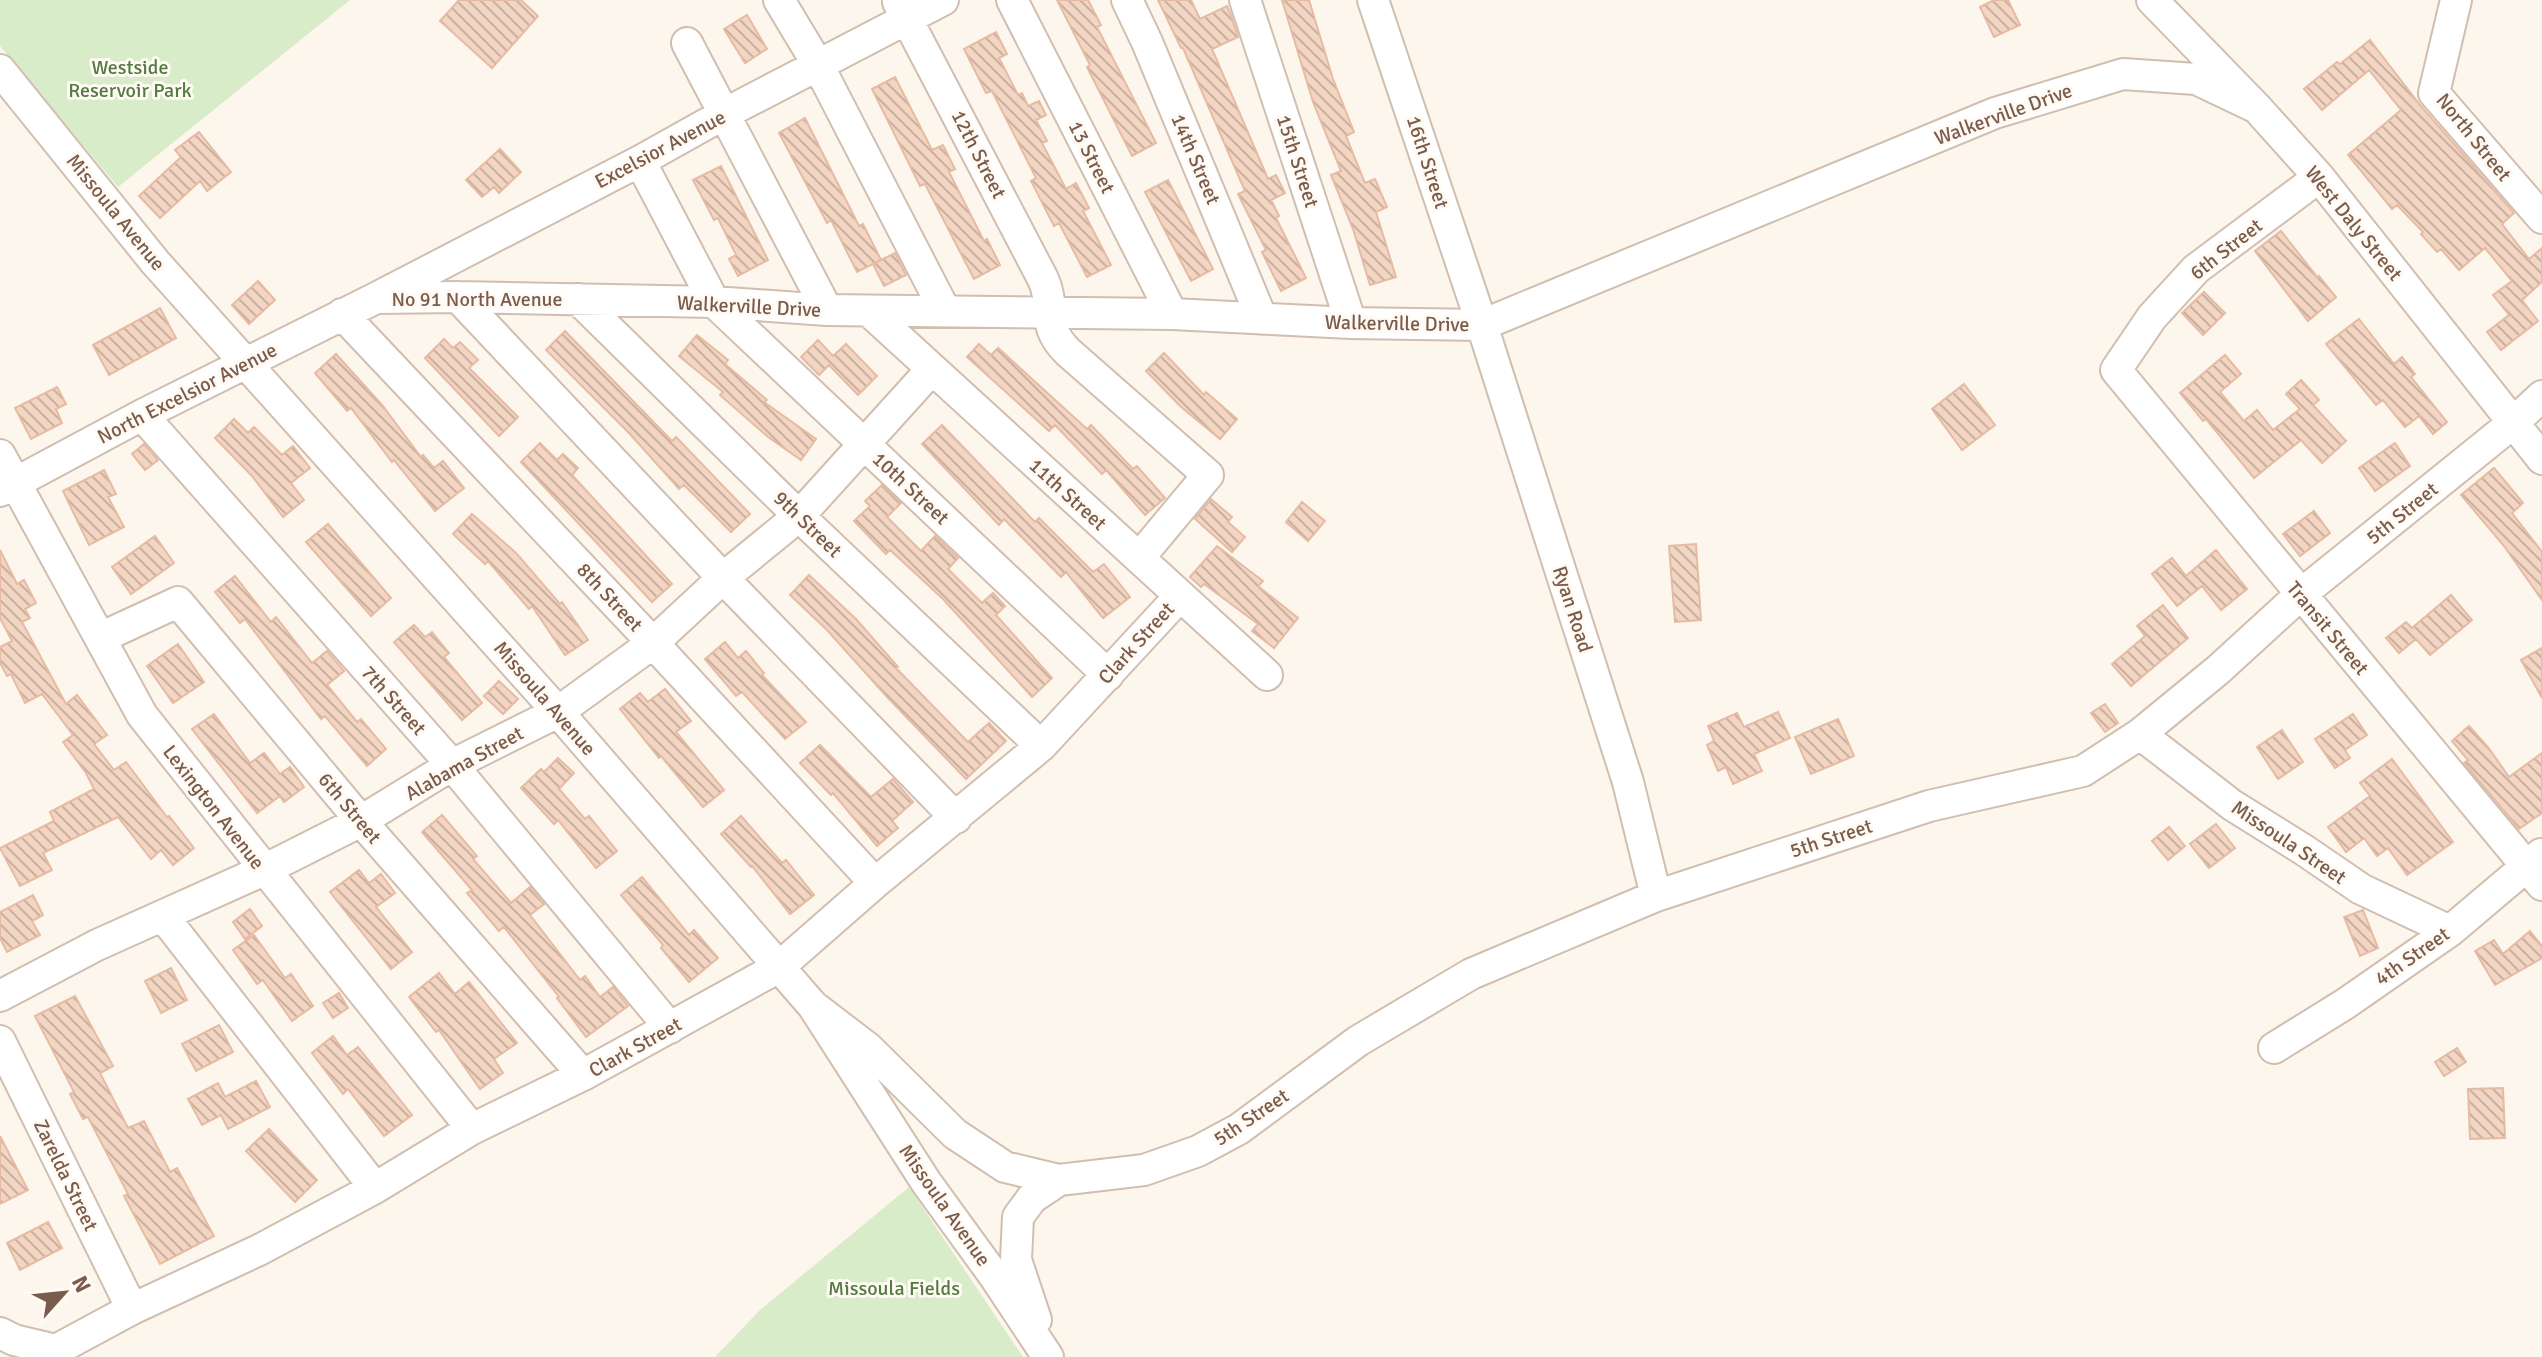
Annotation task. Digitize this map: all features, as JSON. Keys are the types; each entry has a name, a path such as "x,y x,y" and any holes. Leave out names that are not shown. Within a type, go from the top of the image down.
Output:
{"street":[{"path":"779,0 818,65 945,311"},
{"name":"Excelsior Avenue","path":"376,298 818,65 903,9 943,0"},
{"name":"13 Street","path":"1012,0 1172,314"},
{"name":"14th Street","path":"1127,0 1262,319"},
{"name":"15th Street","path":"1245,0 1351,323"},
{"name":"16th Street","path":"1373,0 1482,325"},
{"name":"North Street","path":"2456,0 2434,93 2542,218"},
{"name":"West Daly Street","path":"2168,4 2319,177 2542,459"},
{"name":"12th Street","path":"903,9 1043,279 1048,290 1049,312"},
{"path":"687,43 827,310"},
{"name":"Missoula Avenue","path":"0,70 155,262 558,712 813,1006 926,1182 1048,1357"},
{"name":"Walkerville Drive","path":"578,299 714,302 870,312 1172,314 1351,323 1482,325 1995,113 2123,74 2196,79 2257,108"},
{"name":"10th Street","path":"640,161 714,302 1108,675"},
{"name":"6th Street","path":"2116,370 2152,317 2196,269 2319,177"},
{"path":"458,297 723,578 956,818"},
{"name":"North Excelsior Avenue","path":"8,487 142,415 376,298"},
{"name":"No 91 North Avenue","path":"376,298 578,299"},
{"name":"9th Street","path":"578,299 799,516 1041,746"},
{"name":"11th Street","path":"870,312 1267,675"},
{"path":"1049,312 1057,341 1208,475 1139,558"},
{"name":"8th Street","path":"342,314 875,883"},
{"name":"Ryan Road","path":"1482,325 1628,782 1656,896"},
{"name":"Alabama Street","path":"0,996 97,945 264,870 361,821 452,765 558,712 653,643 723,578 799,516 932,369"},
{"name":"Transit Street","path":"2116,370 2300,595 2537,868"},
{"name":"5th Street","path":"813,1006 868,1048 955,1134 1005,1167 1059,1180 1144,1170 1198,1151 1266,1111 1358,1041 1471,974 1656,896 1929,806 2083,771 2140,734 2218,670 2300,595 2513,423 2542,396"},
{"name":"7th Street","path":"142,415 452,765 670,1028"},
{"name":"Lexington Avenue","path":"0,455 8,487 100,638 142,715 472,1129"},
{"name":"Clark Street","path":"0,1333 14,1340 56,1350 132,1309 259,1250 375,1188 472,1129 583,1075 779,967 1041,746 1180,596"},
{"name":"6th Street","path":"100,638 178,602 361,821 583,1075"},
{"name":"Missoula Street","path":"2140,734 2232,805 2361,889 2450,931"},
{"name":"4th Street","path":"2274,1048 2345,1004 2537,868"},
{"path":"163,916 375,1188"},
{"name":"Zarelda Street","path":"0,1041 132,1309"},
{"path":"1048,1357 1016,1260 1018,1217 1032,1198 1059,1180"}],"green space":[{"name":"Westside Reservoir Park","path":"0,0 350,0 118,187 0,46"},
{"name":"Missoula Fields","path":"909,1187 1023,1357 715,1357 759,1311"}],"building":[{"path":"459,0 521,0 538,16 492,68 440,21"},
{"path":"1057,0 1088,0 1101,25 1097,27 1156,143 1132,156"},
{"path":"1158,0 1191,0 1200,19 1227,6 1231,15 1238,37 1212,49 1268,179 1276,175 1285,193 1271,200 1279,216 1276,218 1306,278 1281,291 1262,252 1266,250 1238,194 1245,191 1183,48"},
{"path":"1282,0 1309,0 1333,79 1354,132 1346,136 1365,183 1375,179 1387,207 1376,212 1396,277 1370,285 1353,229 1331,175 1341,171 1313,102"},
{"path":"1994,0 2008,0 2020,25 1994,37 1980,7"},
{"path":"747,15 767,49 745,63 724,29"},
{"path":"996,32 1007,54 999,58 1018,95 1022,93 1028,106 1039,101 1046,115 1036,120 1047,141 1042,143 1066,189 1076,183 1089,208 1083,211 1111,265 1087,277 1059,223 1054,226 1031,181 1036,178 992,91 986,93 964,49"},
{"path":"2370,40 2420,105 2514,213 2502,224 2529,259 2542,248 2542,282 2522,300 2538,321 2501,350 2487,332 2509,315 2493,295 2512,281 2485,248 2459,270 2441,249 2437,252 2397,205 2392,209 2348,155 2401,110 2369,70 2322,110 2304,89"},
{"path":"895,77 932,150 943,145 955,169 949,172 984,241 987,239 1000,265 974,279 925,184 920,186 872,89"},
{"path":"805,118 859,226 863,224 881,260 857,272 831,220 827,223 779,133"},
{"path":"199,132 231,172 207,191 200,181 160,218 139,196 181,157 175,150"},
{"path":"500,149 521,172 499,193 494,187 482,197 466,180"},
{"path":"721,166 768,260 738,276 729,259 736,255 718,218 714,220 693,180"},
{"path":"1168,180 1213,269 1191,281 1145,192"},
{"path":"2281,231 2336,297 2308,321 2255,251"},
{"path":"895,253 906,275 884,286 873,264"},
{"path":"258,281 275,300 249,324 232,305"},
{"path":"2204,292 2225,313 2203,335 2182,313"},
{"path":"160,308 176,338 109,375 93,345"},
{"path":"2359,319 2394,364 2402,357 2415,374 2411,377 2447,422 2433,434 2419,416 2405,427 2383,400 2376,405 2326,344"},
{"path":"565,331 672,441 676,437 750,514 731,532 684,485 679,489 630,434 546,350"},
{"path":"697,335 728,360 725,364 767,400 764,402 816,439 801,460 768,437 720,395 723,392 679,356"},
{"path":"444,339 453,348 460,342 478,360 469,368 518,417 499,436 425,358"},
{"path":"818,340 833,356 846,344 877,376 858,395 829,365 819,375 801,357"},
{"path":"979,344 991,355 998,348 1087,429 1091,425 1133,469 1137,466 1165,498 1145,515 1106,470 1102,474 1055,425 1049,431 967,357"},
{"path":"1164,353 1204,395 1206,392 1237,419 1220,439 1180,406 1146,371"},
{"path":"336,354 382,405 421,457 423,455 434,468 443,461 464,488 435,511 351,408 347,411 315,373"},
{"path":"2225,355 2241,374 2220,392 2244,421 2257,410 2273,430 2300,409 2286,394 2301,380 2319,400 2313,405 2346,441 2322,463 2301,440 2254,478 2206,419 2203,421 2180,393"},
{"path":"1964,384 1995,425 1962,450 1932,409"},
{"path":"57,387 66,404 56,409 62,423 31,439 15,408"},
{"path":"234,419 248,433 254,427 282,455 293,446 310,468 291,483 304,500 283,517 252,476 215,438"},
{"path":"942,425 1035,522 1039,518 1093,572 1104,564 1130,597 1103,618 1066,572 1061,577 1004,519 999,525 922,444"},
{"path":"540,443 557,460 563,454 578,468 572,475 672,584 652,602 521,462"},
{"path":"2395,443 2410,466 2375,491 2359,468"},
{"path":"144,444 158,460 145,470 132,454"},
{"path":"2494,468 2523,503 2512,513 2542,552 2542,600 2504,546 2461,495"},
{"path":"104,470 116,494 108,497 124,527 89,545 63,491"},
{"path":"882,485 901,503 887,517 921,551 935,536 958,558 948,569 982,603 993,593 1005,606 996,615 1052,678 1032,697 943,599 890,550 886,554 854,521 870,506 865,501"},
{"path":"1211,499 1232,517 1228,522 1245,537 1232,552 1195,519"},
{"path":"1302,502 1325,521 1308,541 1286,522"},
{"path":"2314,511 2330,533 2300,556 2283,534"},
{"path":"472,514 516,553 560,604 562,602 588,640 565,655 532,606 529,609 488,561 485,564 453,534"},
{"path":"328,524 391,598 371,616 306,542"},
{"path":"155,536 174,563 131,594 112,567"},
{"path":"1696,544 1701,620 1675,622 1669,546"},
{"path":"1217,546 1263,581 1258,586 1298,618 1274,648 1252,631 1258,624 1190,577"},
{"path":"0,550 17,584 24,580 36,603 25,609 30,618 22,622 66,704 77,695 107,735 94,744 114,770 126,762 194,848 173,865 161,850 151,859 118,817 43,853 52,870 20,886 0,848 54,821 50,812 94,789 63,742 73,735 42,694 25,703 11,674 7,676 0,663 0,647 12,641 0,618"},
{"path":"2216,550 2247,589 2221,610 2202,586 2177,606 2152,574 2172,558 2186,576"},
{"path":"809,575 856,619 896,668 968,742 989,723 1006,741 966,779 827,630 790,595"},
{"path":"235,576 271,622 276,617 312,663 327,651 344,671 327,685 357,722 361,719 386,749 367,766 325,716 321,719 245,619 240,623 215,592"},
{"path":"2451,595 2472,620 2430,655 2416,639 2399,653 2386,638 2406,622 2412,628"},
{"path":"2163,605 2188,638 2131,686 2112,664 2145,636 2137,626"},
{"path":"414,625 425,637 432,632 449,653 444,657 482,703 462,720 394,642"},
{"path":"725,642 738,658 746,651 764,673 762,675 806,722 785,739 742,692 736,696 705,659"},
{"path":"178,644 204,682 173,703 147,666"},
{"path":"2542,648 2542,698 2521,660"},
{"path":"499,681 518,699 503,714 484,696"},
{"path":"665,689 691,721 676,732 724,790 703,807 620,709 640,693 648,702"},
{"path":"2105,704 2118,723 2105,732 2091,713"},
{"path":"1778,712 1790,738 1754,754 1762,771 1733,784 1726,767 1718,771 1707,745 1714,741 1708,726 1737,713 1744,727"},
{"path":"214,714 250,763 264,753 280,774 290,767 304,787 284,802 280,796 257,813 192,729"},
{"path":"2353,714 2367,735 2345,750 2350,758 2335,768 2315,739"},
{"path":"1838,719 1854,756 1811,774 1795,737"},
{"path":"2469,726 2509,777 2542,753 2542,813 2519,829 2464,763 2468,760 2452,741"},
{"path":"2282,730 2303,762 2278,779 2257,747"},
{"path":"820,745 871,797 893,779 913,802 892,821 898,828 877,846 833,793 831,795 800,763"},
{"path":"558,758 574,773 559,789 585,819 589,816 617,851 596,868 558,820 554,824 521,788"},
{"path":"2392,759 2453,842 2407,875 2388,848 2377,856 2364,838 2346,852 2328,827 2370,796 2360,783"},
{"path":"442,815 477,856 473,859 511,903 530,887 544,904 530,915 580,980 585,976 600,997 613,987 628,1006 586,1037 504,927 499,931 467,893 472,890 422,832"},
{"path":"741,816 782,863 786,860 814,895 790,914 752,866 721,834"},
{"path":"2216,824 2235,848 2209,868 2190,844"},
{"path":"2169,827 2185,846 2168,860 2152,841"},
{"path":"359,870 369,883 381,874 395,893 376,907 412,952 391,969 330,892"},
{"path":"642,877 689,935 694,930 718,958 689,982 621,895"},
{"path":"33,895 43,915 32,921 40,935 7,952 0,938 0,912"},
{"path":"250,909 262,926 245,939 233,922"},
{"path":"2363,910 2378,948 2360,956 2344,917"},
{"path":"2530,931 2542,946 2542,958 2495,985 2475,951 2494,940 2503,954"},
{"path":"254,935 285,978 291,974 313,1006 292,1021 263,980 257,984 233,950"},
{"path":"171,968 187,1000 161,1013 145,981"},
{"path":"439,973 455,994 469,982 517,1043 494,1059 503,1073 480,1089 439,1030 436,1032 409,997"},
{"path":"339,993 348,1008 333,1018 323,1003"},
{"path":"75,996 113,1066 100,1073 128,1128 144,1121 170,1172 177,1168 214,1236 160,1264 124,1196 128,1194 88,1117 83,1119 70,1094 74,1092 35,1016"},
{"path":"219,1025 233,1052 196,1071 182,1044"},
{"path":"333,1036 347,1055 358,1047 412,1115 384,1136 348,1089 343,1094 312,1053"},
{"path":"2457,1048 2466,1062 2444,1076 2435,1062"},
{"path":"256,1081 270,1107 228,1129 221,1115 202,1125 188,1099 218,1083 225,1097"},
{"path":"2503,1088 2505,1138 2470,1139 2468,1089"},
{"path":"269,1129 317,1180 295,1202 246,1151"},
{"path":"0,1136 28,1190 0,1204"},
{"path":"48,1222 62,1248 20,1270 7,1243"}]}
